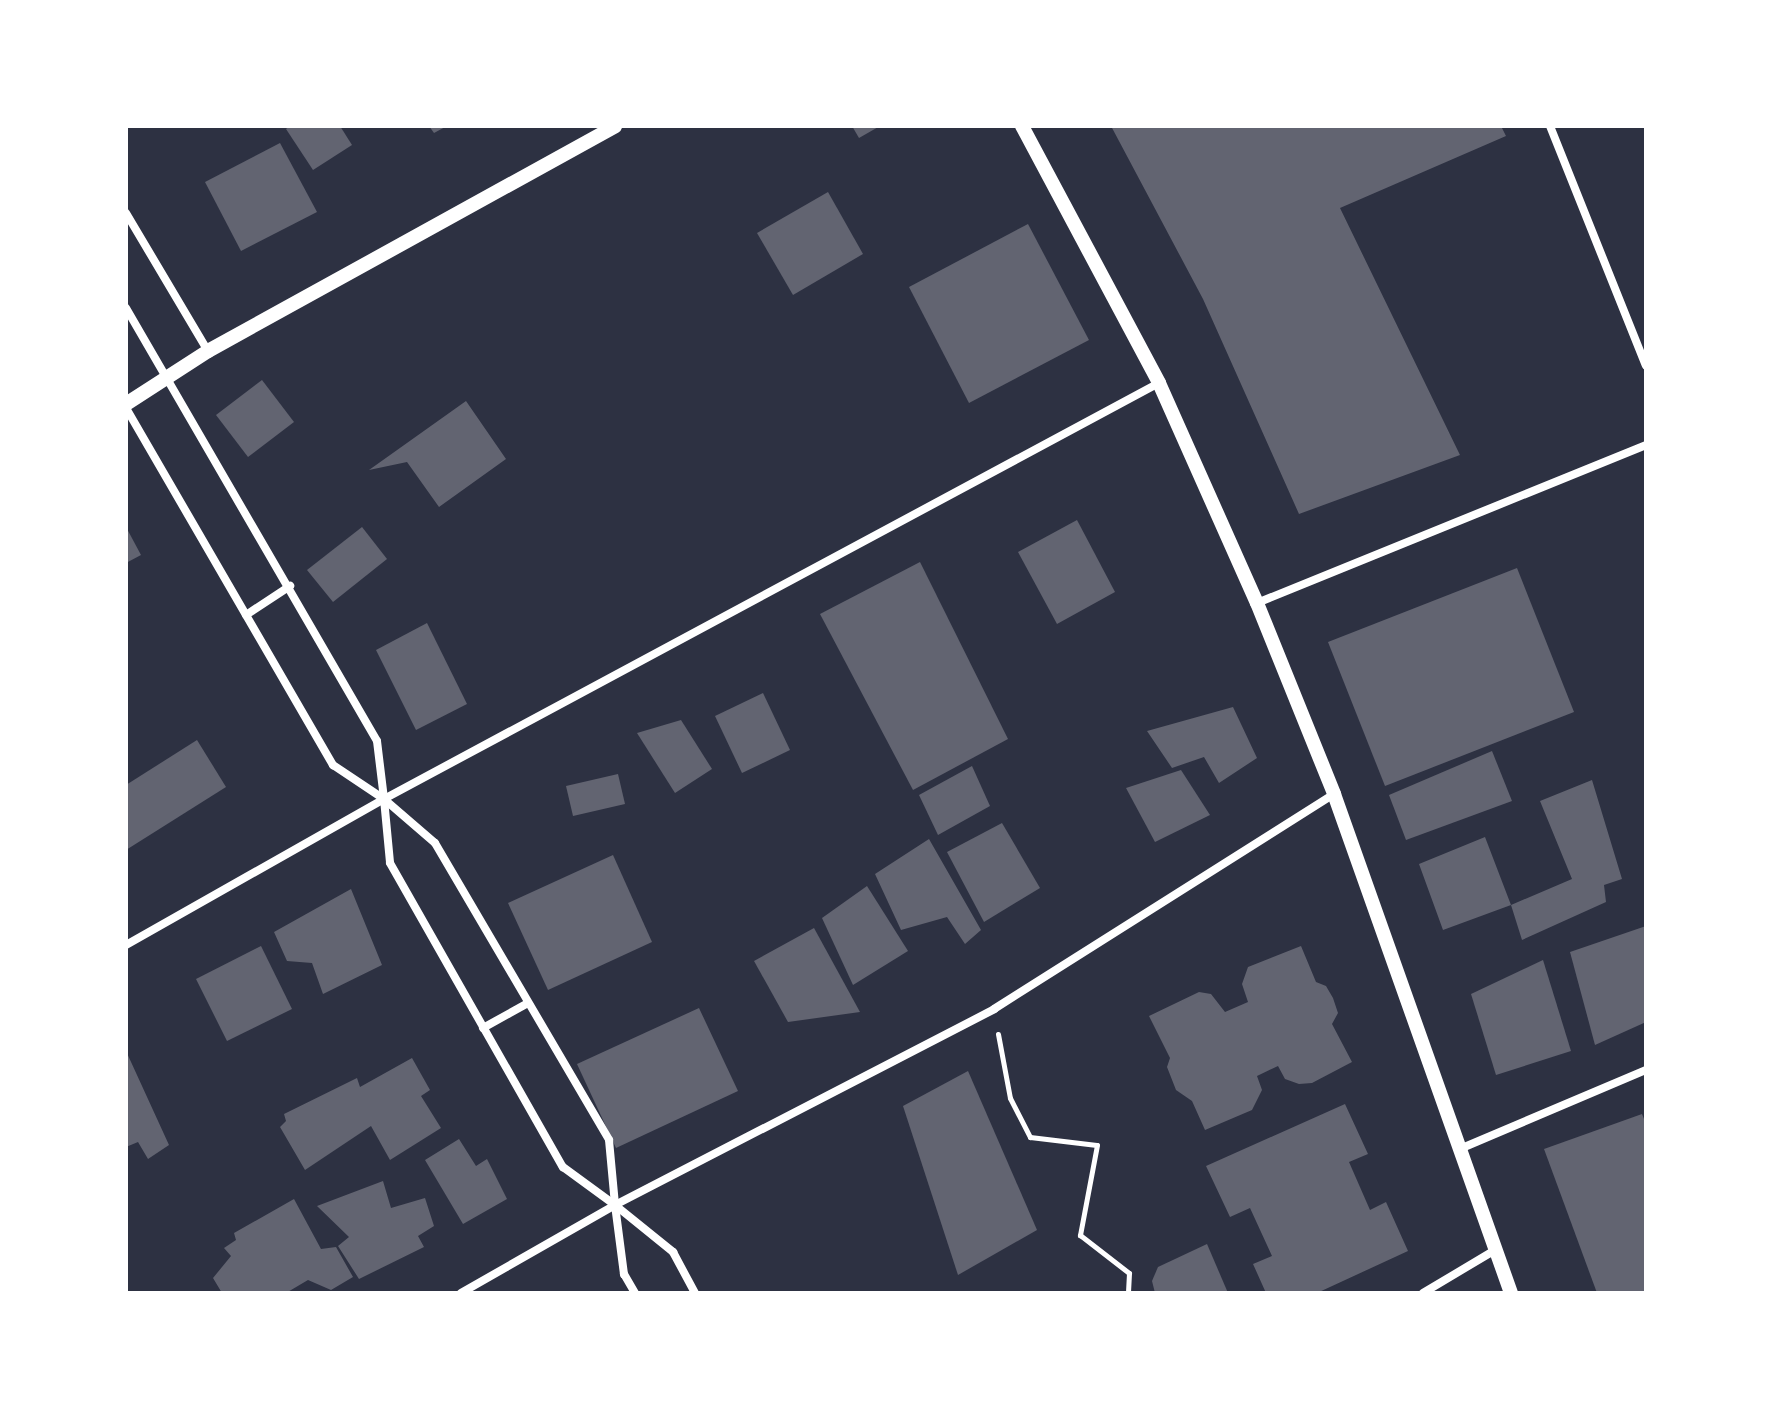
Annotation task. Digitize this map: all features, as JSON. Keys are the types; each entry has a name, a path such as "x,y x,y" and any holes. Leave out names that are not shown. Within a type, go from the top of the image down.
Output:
{"street":[{"path":"615,126 208,351 126,406 333,765 384,799 435,843 609,1140 624,1274 635,1293"},
{"path":"1022,126 1159,383 1257,603 1334,794 1511,1293"},
{"path":"1550,126 1646,366"},
{"path":"126,213 208,351"},
{"path":"126,308 290,586 377,741 390,863 563,1167 673,1252 695,1293"},
{"path":"126,945 384,799 1159,383"},
{"path":"1257,603 1646,445"},
{"path":"246,615 290,586"},
{"path":"461,1293 615,1205 994,1009 1334,794"},
{"path":"483,1028 528,1003"},
{"path":"1462,1148 1646,1070"},
{"path":"1423,1293 1495,1250"}],"path":[{"path":"994,1009 1010,1098 1030,1137 1097,1145 1080,1235 1129,1273 1128,1293"}],"building":[{"path":"290,126 340,126 352,145 313,170 286,129"},
{"path":"429,126 447,126 434,133"},
{"path":"852,126 880,126 859,138"},
{"path":"1111,126 1501,126 1506,136 1340,208 1460,455 1299,514 1203,299"},
{"path":"280,143 317,212 241,251 205,182"},
{"path":"828,192 863,254 793,295 757,233"},
{"path":"1028,224 1089,340 969,403 909,287"},
{"path":"262,380 294,422 248,457 216,415"},
{"path":"466,401 506,459 439,507 407,462 369,470"},
{"path":"1077,520 1115,592 1057,624 1018,552"},
{"path":"126,527 141,555 126,563"},
{"path":"362,527 387,559 333,602 307,570"},
{"path":"920,562 1008,739 913,790 820,614"},
{"path":"1517,568 1574,712 1385,786 1328,642"},
{"path":"427,623 467,704 416,730 376,650"},
{"path":"763,693 790,750 742,773 715,716"},
{"path":"1233,707 1257,758 1219,783 1204,757 1172,768 1147,731"},
{"path":"681,720 712,769 675,793 637,733"},
{"path":"197,740 226,787 126,850 126,785"},
{"path":"1492,751 1512,801 1406,840 1389,795"},
{"path":"972,766 990,806 938,835 919,795"},
{"path":"1181,770 1210,815 1155,842 1126,788"},
{"path":"618,774 625,804 573,816 566,786"},
{"path":"1592,780 1622,879 1604,885 1606,902 1522,940 1511,905 1572,879 1540,801"},
{"path":"1002,823 1040,888 984,922 947,852"},
{"path":"1485,837 1511,905 1443,930 1419,864"},
{"path":"929,839 981,930 965,944 947,917 901,930 875,874"},
{"path":"613,855 652,942 548,990 508,903"},
{"path":"867,886 908,951 853,985 822,918"},
{"path":"351,889 382,965 323,994 312,963 287,961 274,932"},
{"path":"1646,926 1646,1022 1595,1045 1570,952"},
{"path":"814,928 860,1012 788,1022 754,961"},
{"path":"261,946 292,1009 227,1041 196,979"},
{"path":"1301,946 1316,982 1326,986 1333,998 1338,1013 1332,1024 1352,1062 1312,1083 1299,1084 1285,1079 1278,1066 1257,1076 1262,1090 1252,1110 1205,1130 1192,1101 1176,1090 1167,1067 1170,1058 1149,1016 1199,992 1211,994 1225,1012 1248,1002 1242,984 1248,967"},
{"path":"1543,960 1571,1051 1496,1075 1471,994"},
{"path":"699,1008 738,1091 616,1148 577,1064"},
{"path":"126,1051 169,1145 148,1159 138,1142 126,1147"},
{"path":"412,1058 430,1090 421,1096 441,1128 390,1160 371,1126 305,1170 280,1127 286,1121 284,1114 357,1078 360,1087"},
{"path":"968,1071 1037,1230 958,1275 903,1106"},
{"path":"1345,1104 1368,1154 1349,1162 1370,1210 1386,1202 1408,1251 1317,1293 1266,1293 1253,1264 1272,1256 1250,1208 1230,1217 1206,1166"},
{"path":"1642,1114 1646,1124 1646,1293 1597,1293 1544,1149"},
{"path":"459,1139 476,1166 487,1159 507,1199 463,1224 425,1160"},
{"path":"383,1181 391,1208 425,1198 434,1226 418,1236 424,1247 359,1279 338,1246 349,1237 317,1206"},
{"path":"294,1199 321,1249 336,1247 353,1277 331,1290 308,1280 286,1293 222,1293 213,1278 231,1256 224,1248 236,1240 234,1233"},
{"path":"1207,1244 1228,1293 1155,1293 1152,1281 1158,1267"}]}
